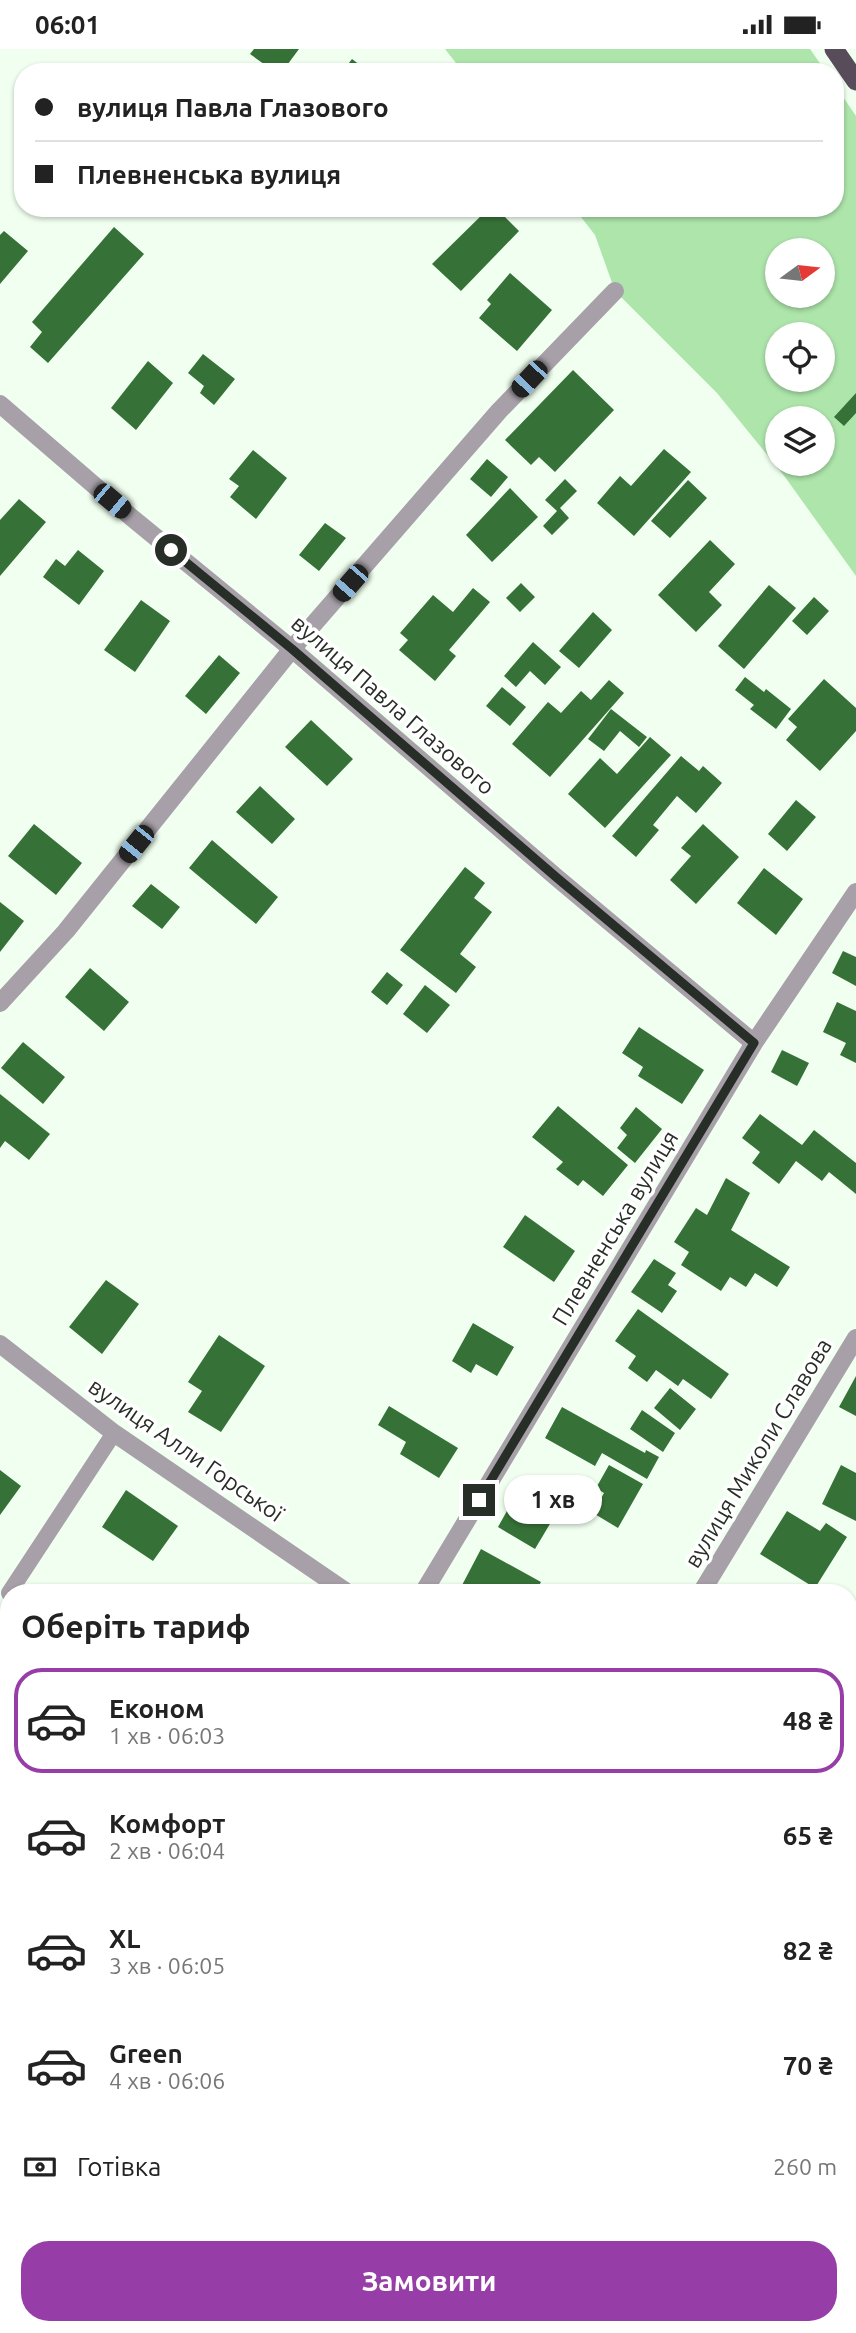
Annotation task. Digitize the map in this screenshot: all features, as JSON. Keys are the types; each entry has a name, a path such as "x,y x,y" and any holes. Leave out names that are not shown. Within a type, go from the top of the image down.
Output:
{"highway":[{"path":"844,64 856,81"}],"street":[{"path":"0,1003 66,931 292,649 499,411 615,291"},
{"name":"вулиця Павла Глазового","path":"0,404 754,1043"},
{"name":"Плевненська вулиця","path":"428,1584 754,1043 856,892"},
{"name":"вулиця Миколи Славова","path":"706,1584 856,1338"},
{"name":"вулиця Алли Горської","path":"0,1344 114,1433 335,1584"}],"lane":[{"path":"15,1584 114,1433"}],"green space":[{"path":"445,49 810,49 820,63 456,63"},
{"path":"844,98 856,116 856,576 784,476 835,476 835,406 765,406 765,452 717,393 615,291 595,235 581,217 844,217"}],"building":[{"path":"254,49 299,49 289,63 262,63 250,54"},
{"path":"480,217 505,217 519,231 461,291 432,264"},
{"path":"114,227 144,254 48,363 30,347 42,332 32,322"},
{"path":"4,231 28,251 0,284 0,235"},
{"path":"510,273 552,310 517,351 479,318 491,304 487,300"},
{"path":"203,354 235,379 214,405 200,393 204,386 188,373"},
{"path":"148,361 173,383 136,430 111,408"},
{"path":"573,370 614,410 555,472 539,457 531,465 505,440"},
{"path":"856,393 856,413 844,426 835,416"},
{"path":"664,449 691,472 634,536 597,503 620,476 631,486"},
{"path":"253,450 287,478 256,519 230,497 239,486 229,479"},
{"path":"487,459 508,477 491,497 470,479"},
{"path":"565,479 577,491 560,508 569,518 552,535 543,526 557,511 545,500"},
{"path":"688,480 707,498 670,538 651,521"},
{"path":"510,488 538,517 492,562 466,535"},
{"path":"19,499 46,522 0,576 0,520"},
{"path":"325,523 346,538 319,571 299,555"},
{"path":"710,540 735,564 709,592 722,605 696,632 658,595"},
{"path":"78,550 104,571 79,605 43,577 56,559 65,566"},
{"path":"521,583 535,597 520,612 506,598"},
{"path":"769,585 796,608 744,669 718,646"},
{"path":"473,588 490,602 449,650 456,656 435,681 399,650 408,640 400,633 433,595 453,612"},
{"path":"814,597 829,611 807,635 792,621"},
{"path":"141,600 170,621 135,672 104,650"},
{"path":"593,612 612,630 579,668 559,651"},
{"path":"533,642 561,667 545,685 530,671 516,687 504,676"},
{"path":"219,655 240,673 206,714 185,696"},
{"path":"745,677 764,692 766,689 791,709 776,729 750,709 754,705 735,690"},
{"path":"824,679 856,708 856,731 820,771 786,740 797,727 788,719"},
{"path":"609,680 624,693 550,777 512,744 548,702 561,713 581,691 591,700"},
{"path":"502,687 526,707 510,726 486,706"},
{"path":"611,709 647,737 639,747 620,731 604,751 588,739"},
{"path":"311,720 353,759 327,786 285,747"},
{"path":"650,737 671,755 605,828 568,794 600,758 617,774"},
{"path":"681,756 699,771 703,766 722,783 696,813 677,796 653,825 659,830 636,857 612,836"},
{"path":"260,786 295,819 272,844 236,812"},
{"path":"796,800 816,817 787,851 768,834"},
{"path":"34,824 82,863 56,895 8,856"},
{"path":"703,824 739,857 696,904 670,880 691,856 681,848"},
{"path":"212,840 278,897 256,924 189,868"},
{"path":"465,867 485,883 474,898 492,912 460,954 476,967 456,993 400,950"},
{"path":"764,868 803,899 776,935 737,903"},
{"path":"151,884 180,907 162,929 132,906"},
{"path":"0,902 24,921 0,952"},
{"path":"843,951 856,957 856,986 832,973"},
{"path":"90,968 129,1002 104,1031 65,997"},
{"path":"387,972 403,985 387,1005 371,992"},
{"path":"425,985 450,1005 427,1033 403,1014"},
{"path":"837,1002 856,1011 856,1063 840,1055 846,1043 823,1032"},
{"path":"639,1027 704,1070 682,1104 638,1076 643,1067 622,1053"},
{"path":"23,1042 65,1077 43,1104 1,1068"},
{"path":"782,1050 809,1063 797,1086 771,1072"},
{"path":"0,1094 50,1134 29,1160 5,1141 0,1148"},
{"path":"558,1106 628,1165 603,1196 583,1180 578,1186 556,1169 563,1162 532,1137"},
{"path":"636,1107 662,1129 635,1163 617,1148 627,1135 620,1128"},
{"path":"760,1114 802,1145 814,1130 856,1163 856,1194 829,1172 822,1181 796,1161 779,1184 752,1163 760,1152 742,1138"},
{"path":"726,1178 750,1193 731,1230 790,1267 777,1287 755,1273 746,1287 730,1277 721,1291 681,1265 689,1252 674,1242 696,1208 707,1215"},
{"path":"525,1215 575,1251 554,1282 503,1247"},
{"path":"654,1259 676,1273 668,1285 677,1291 662,1313 631,1292"},
{"path":"106,1280 139,1304 102,1354 69,1327"},
{"path":"638,1309 729,1374 711,1399 683,1379 678,1386 656,1370 647,1382 628,1368 636,1356 615,1341"},
{"path":"473,1323 514,1347 497,1376 476,1364 471,1373 452,1361"},
{"path":"219,1335 265,1366 221,1432 188,1412 202,1391 188,1382"},
{"path":"856,1376 856,1416 839,1407"},
{"path":"670,1388 696,1409 680,1430 654,1408"},
{"path":"389,1406 458,1448 439,1478 400,1454 406,1442 378,1425"},
{"path":"562,1407 645,1453 646,1450 659,1457 647,1479 602,1453 595,1466 545,1438"},
{"path":"642,1410 675,1433 663,1452 630,1429"},
{"path":"609,1465 643,1484 618,1528 593,1513 604,1493 596,1488"},
{"path":"841,1465 856,1473 856,1521 822,1504"},
{"path":"0,1470 21,1486 0,1515"},
{"path":"522,1484 560,1507 535,1549 498,1527"},
{"path":"126,1490 178,1526 153,1561 102,1527"},
{"path":"787,1511 820,1531 826,1523 847,1537 818,1584 809,1584 760,1554"},
{"path":"481,1549 541,1582 540,1584 463,1584"}],"route":[{"path":"171,550 292,649 556,877 754,1043 479,1500"}]}
